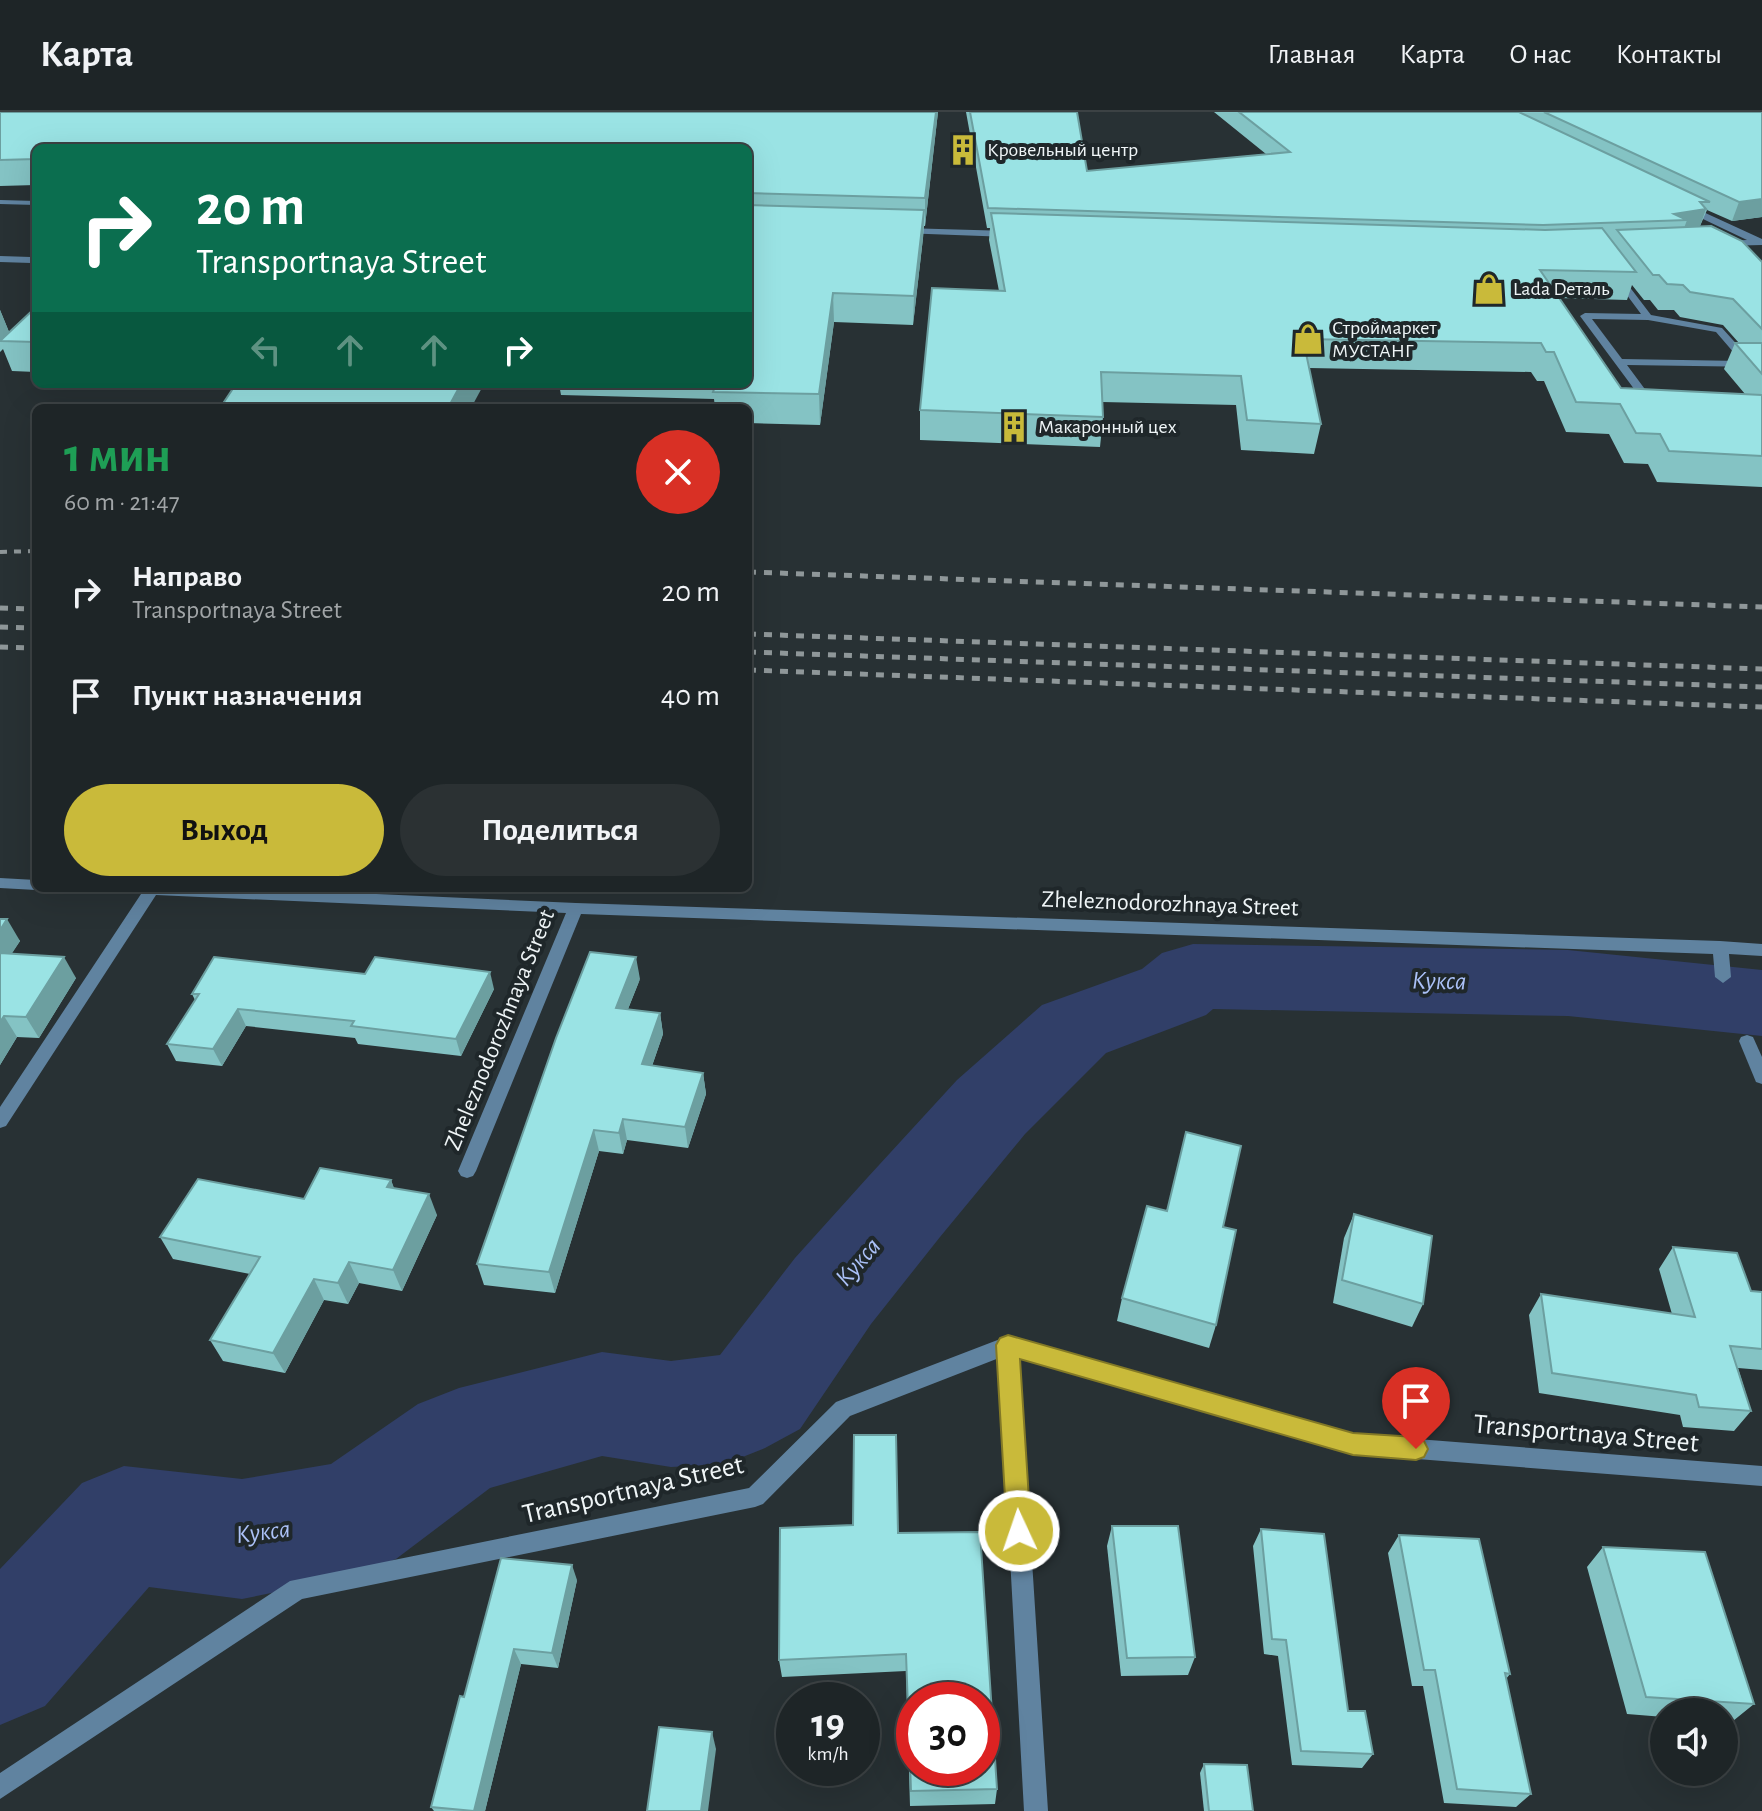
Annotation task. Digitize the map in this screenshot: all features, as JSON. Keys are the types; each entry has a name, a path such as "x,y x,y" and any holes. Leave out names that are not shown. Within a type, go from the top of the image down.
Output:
{"street":[{"path":"1672,201 1761,244"},
{"path":"0,202 32,203"},
{"path":"888,230 1027,235"},
{"path":"1717,244 1761,244"},
{"path":"0,259 31,260"},
{"path":"1605,260 1648,317"},
{"path":"1662,401 1647,399 1585,316 1648,317 1719,330 1749,364"},
{"path":"1619,362 1762,364"},
{"path":"0,883 32,885"},
{"path":"0,1121 150,892"},
{"name":"Zheleznodorozhnaya Street","path":"219,892 576,908 1762,950"},
{"name":"Zheleznodorozhnaya Street","path":"467,1171 576,908"},
{"path":"1720,947 1723,977"},
{"path":"1747,1041 1762,1077"},
{"path":"1008,1345 1036,1811"},
{"name":"Transportnaya Street","path":"0,1787 298,1589 755,1497 843,1409 1008,1345 1353,1444 1762,1476"}],"building":[{"path":"0,112 936,112 925,198 752,193 752,144 32,144 32,159 0,160"},
{"path":"970,112 1077,112 1087,171 1290,152 1239,112 1519,112 1710,202 1700,202 1706,209 1674,214 1687,220 1543,225 988,208"},
{"path":"1544,112 1762,112 1762,199 1739,202"},
{"path":"752,205 924,210 914,296 833,293 819,394 713,392 714,388 752,388"},
{"path":"991,213 1545,230 1602,228 1636,272 1540,270 1621,388 1762,395 1762,456 1669,451 1660,434 1636,433 1620,404 1576,402 1554,352 1546,352 1541,343 1303,339 1321,424 1247,420 1241,376 1101,372 1103,417 920,410 932,288 1005,291"},
{"path":"1711,226 1742,241 1762,262 1762,329 1733,299 1690,292 1683,285 1667,284 1659,275 1653,275 1617,230"},
{"path":"32,311 32,342 0,341"},
{"path":"1735,343 1762,343 1762,374"},
{"path":"233,388 459,388 450,404 223,404"},
{"path":"590,952 636,957 616,1008 660,1013 642,1064 703,1073 685,1127 623,1119 619,1133 594,1130 549,1272 477,1264 556,1038"},
{"path":"0,953 64,957 26,1017 4,1016 0,1022"},
{"path":"214,957 365,974 375,957 490,972 456,1039 351,1026 354,1021 238,1009 213,1049 167,1044 199,994 192,994"},
{"path":"1186,1132 1241,1146 1223,1227 1236,1230 1216,1325 1122,1298 1147,1206 1167,1211"},
{"path":"320,1168 391,1180 387,1187 429,1194 393,1270 349,1262 338,1283 314,1279 273,1353 210,1340 260,1257 160,1237 198,1179 304,1199"},
{"path":"1354,1214 1432,1236 1423,1304 1342,1280"},
{"path":"1673,1247 1737,1253 1751,1291 1762,1292 1762,1349 1730,1346 1751,1411 1699,1407 1696,1395 1552,1373 1541,1294 1695,1317"},
{"path":"854,1435 896,1435 898,1533 980,1532 990,1682 907,1682 906,1654 779,1660 780,1528 853,1525"},
{"path":"1112,1526 1178,1526 1195,1657 1127,1658"},
{"path":"1261,1529 1324,1534 1348,1711 1365,1711 1373,1754 1301,1751 1286,1640 1272,1639"},
{"path":"1399,1535 1479,1539 1510,1674 1505,1673 1531,1794 1457,1789 1435,1670 1424,1670"},
{"path":"1603,1547 1705,1552 1754,1704 1738,1703 1738,1698 1646,1697"},
{"path":"501,1558 572,1565 552,1653 514,1649 474,1811 431,1807 460,1696 464,1697"},
{"path":"659,1727 712,1732 701,1811 647,1811"},
{"path":"1204,1764 1247,1765 1253,1811 1209,1811"},
{"path":"911,1786 997,1786 997,1789 911,1791"}],"waterway":[{"name":"Кукса","path":"0,1661 124,1525 242,1539 354,1518 459,1442 602,1404 671,1414 725,1411 760,1392 833,1291 991,1107 1074,1029 1174,992 1193,976 1568,983 1762,1003"}],"railway":[{"path":"0,552 32,551"},
{"path":"752,572 1762,607"},
{"path":"0,608 32,609"},
{"path":"0,627 32,628"},
{"path":"752,634 1762,669"},
{"path":"0,647 32,648"},
{"path":"752,652 1762,687"},
{"path":"752,670 1762,707"}],"place":[{"name":"Кровельный центр","path":"963,150"},
{"name":"Lada Dеталь","path":"1489,289"},
{"name":"Строймаркет МУСТАНГ","path":"1308,339"},
{"name":"Макаронный цех","path":"1014,427"}],"route":[{"path":"1019,1531 1008,1345 1353,1444 1416,1449"}]}
